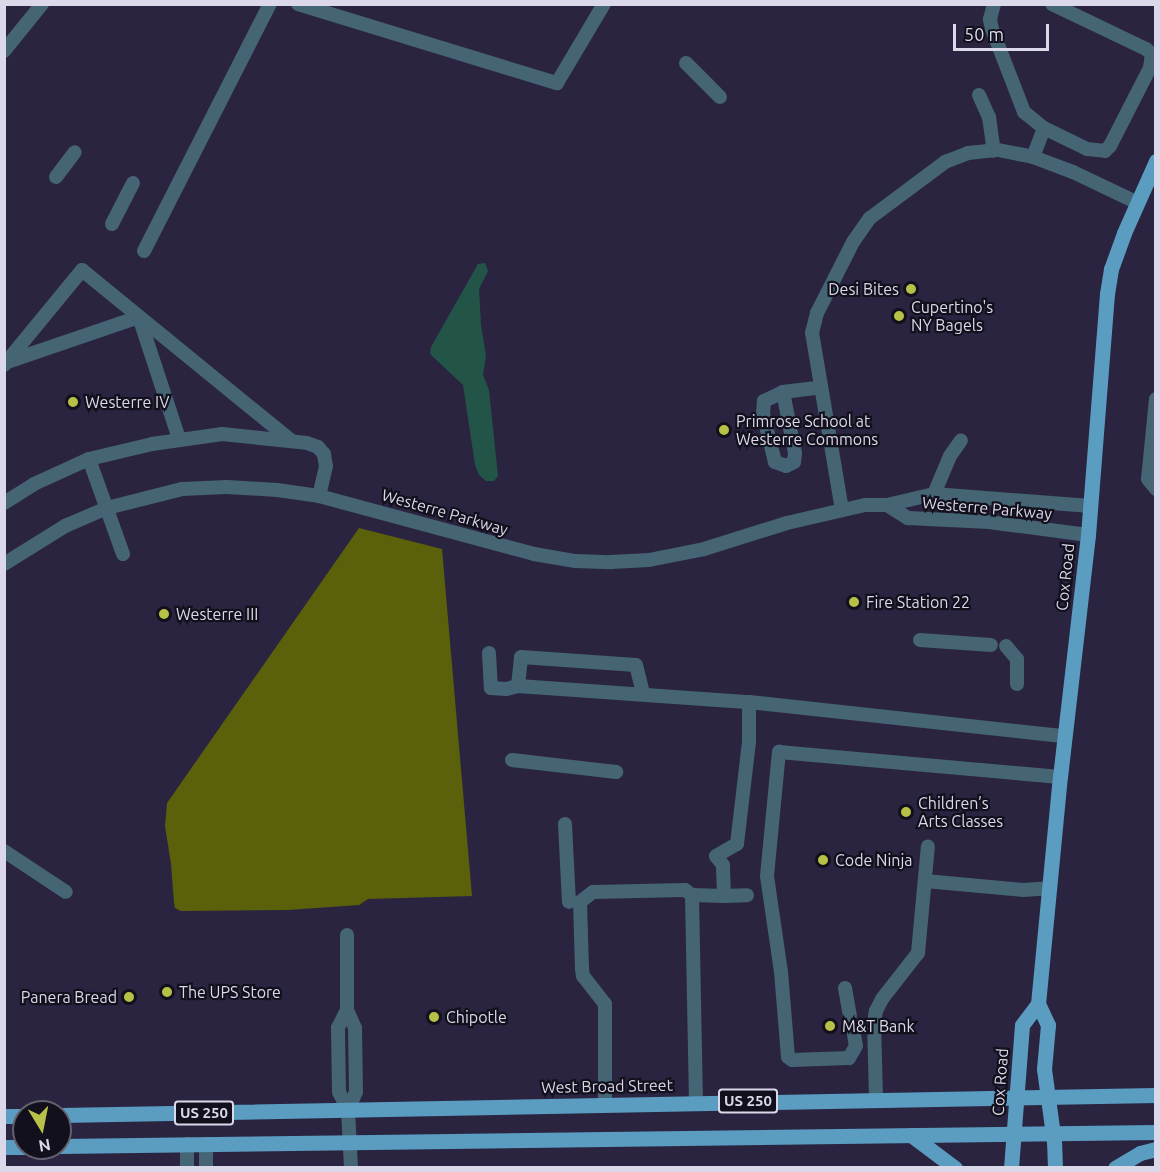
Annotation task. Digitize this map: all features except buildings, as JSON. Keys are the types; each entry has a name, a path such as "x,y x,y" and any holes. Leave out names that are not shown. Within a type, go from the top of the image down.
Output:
{"main road":[{"name":"Cox Road","path":"1054,1167 1053,1133 1044,1068 1048,1025 1038,1004 1064,736 1088,535 1107,294 1112,269 1136,202 1155,162"},
{"name":"Cox Road","path":"1011,1167 1022,1025 1038,1004"},
{"name":"West Broad Street","path":"72,1115 876,1098 1155,1095"},
{"name":"US 250","path":"72,1146 1155,1132"},
{"path":"911,1135 955,1167"},
{"path":"1115,1167 1140,1153 1155,1149"}],"street":[{"path":"4,51 42,4"},
{"path":"144,251 270,4"},
{"path":"298,4 557,83 604,4"},
{"path":"994,4 990,19 992,29 1024,112 1044,128 1087,149 1105,151 1110,146 1153,61 1152,54 1052,4"},
{"path":"686,63 720,97"},
{"path":"980,95 989,117 994,151"},
{"path":"1033,158 1044,128"},
{"path":"842,510 813,344 814,326 817,313 853,242 870,218 945,162 968,153 994,151 1033,158 1073,172 1136,202"},
{"path":"56,177 75,152"},
{"path":"112,224 133,183"},
{"path":"6,364 82,270 292,441"},
{"path":"6,364 140,317"},
{"path":"140,317 179,439"},
{"path":"783,392 795,453 794,462 786,466 774,462 762,406 768,398 783,392 821,387"},
{"path":"1155,399 1148,479 1155,489"},
{"path":"4,503 34,484 89,459 179,439 222,434 292,441 318,447 324,454 326,466 318,496"},
{"path":"934,494 950,456 961,441"},
{"path":"89,459 123,554"},
{"name":"Westerre Parkway","path":"4,564 65,526 107,507 182,489 227,487 277,490 318,496 534,554 575,561 611,562 649,560 704,549 787,523 865,505 887,505 934,494 1090,506"},
{"name":"Westerre Parkway","path":"887,505 908,518 989,522 1088,535"},
{"path":"920,640 991,645"},
{"path":"1006,646 1014,652 1017,659 1017,684"},
{"path":"489,653 491,688 506,689 518,686 749,702 1064,736"},
{"path":"518,686 521,657 636,665 643,694"},
{"path":"724,896 723,865 717,856 737,844 750,742 749,702"},
{"path":"845,988 856,1046 849,1058 792,1060 787,1054 782,989 766,876 779,752 1060,777"},
{"path":"512,760 616,772"},
{"path":"565,824 569,902"},
{"path":"876,1098 874,1023 876,1011 882,999 918,953 928,846"},
{"path":"4,851 66,892"},
{"path":"925,881 1023,890 1049,888"},
{"path":"605,1104 605,1004 583,976 580,902 593,892 685,890 692,895 747,895"},
{"path":"692,895 696,1102"},
{"path":"347,935 347,1010 338,1028 339,1092 348,1110 351,1167"},
{"path":"187,1144 187,1167"},
{"path":"206,1144 206,1167"}],"shaded area":[{"path":"485,263 488,271 479,289 481,325 486,355 483,375 489,390 498,476 494,481 486,481 479,475 475,465 463,385 430,354 431,347 478,264"},
{"path":"359,528 442,549 472,896 368,899 359,905 288,910 181,911 175,908 174,903 165,826 167,803"}],"place":[{"name":"Desi Bites","path":"911,289"},
{"name":"Cupertino's NY Bagels","path":"899,316"},
{"name":"Westerre IV","path":"73,402"},
{"name":"Primrose School at Westerre Commons","path":"724,430"},
{"name":"Fire Station 22","path":"854,602"},
{"name":"Westerre III","path":"164,614"},
{"name":"Children’s Arts Classes","path":"906,812"},
{"name":"Code Ninja","path":"823,860"},
{"name":"The UPS Store","path":"167,992"},
{"name":"Panera Bread","path":"129,997"},
{"name":"Chipotle","path":"434,1017"},
{"name":"M&T Bank","path":"830,1026"}]}
